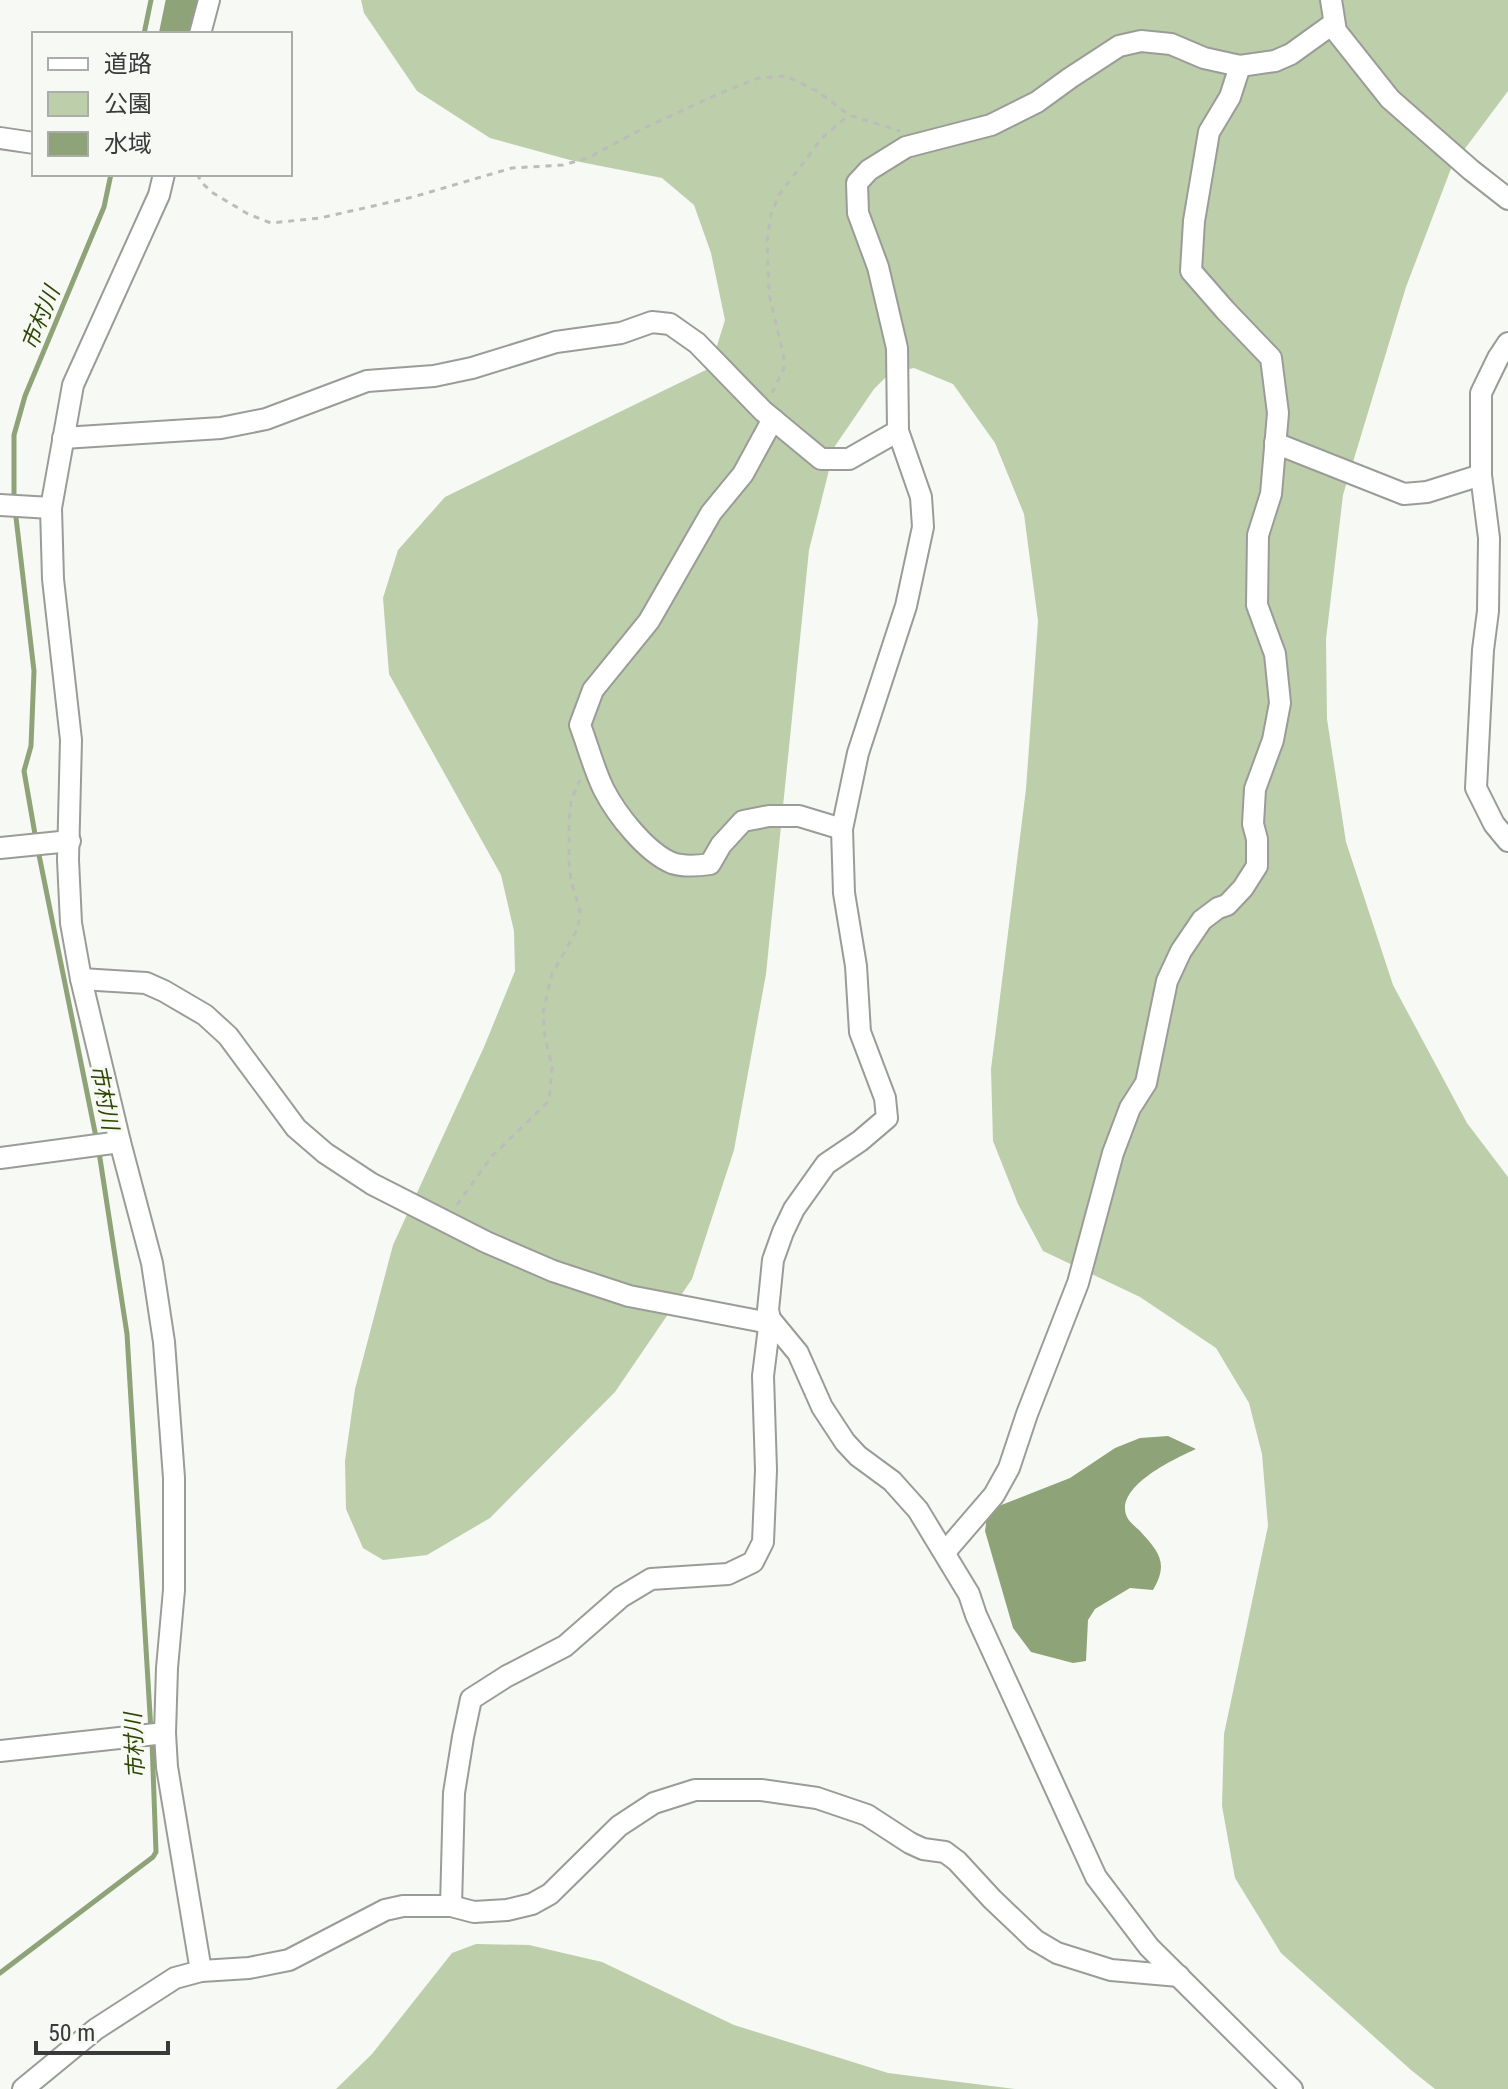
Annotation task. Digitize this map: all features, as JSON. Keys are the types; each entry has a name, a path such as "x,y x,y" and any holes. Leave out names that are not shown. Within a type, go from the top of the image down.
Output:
{"street":[{"path":"201,32 209,0"},
{"path":"1331,0 1336,31 1390,99 1508,199"},
{"path":"451,1906 454,1793 471,1699 565,1646 621,1597 651,1579 728,1574 753,1562 763,1542 766,1470 763,1376 773,1260 794,1209 826,1164 887,1118 885,1098 860,1032 856,966 844,893 842,829 858,753 906,606 923,527 921,497 898,431 897,348 878,267 858,213 857,183 869,170 906,147 991,125 1037,102 1119,46 1141,41 1171,44 1204,58 1240,66 1275,61 1291,54 1334,23"},
{"path":"945,1552 994,1495 1009,1468 1078,1283 1113,1153 1130,1108 1146,1083 1167,981 1181,951 1202,920 1227,905 1257,866 1257,839 1253,824 1255,789 1273,740 1280,703 1275,654 1257,605 1258,535 1271,494 1278,413 1271,358 1191,271 1194,221 1209,132 1230,97 1240,66"},
{"path":"0,138 32,143"},
{"path":"164,176 159,195 73,385 51,508 53,579 71,740 68,860 71,923 81,979 152,1263 165,1358 174,1478 174,1590 165,1733 167,1767 201,1971"},
{"path":"63,438 221,428 266,419 367,381 434,376 472,368 556,342 621,333 652,322 670,324 697,343 768,415 821,459 849,459 898,431"},
{"path":"1508,343 1481,393 1481,475 1489,538 1488,611 1476,788 1494,824 1508,841"},
{"path":"768,415 743,474 711,513 649,621 593,690 580,725 604,791 631,829 659,856 675,864 710,864 721,845 743,821 769,816 799,816 842,829"},
{"path":"1275,443 1404,494 1427,492 1481,475"},
{"path":"0,505 51,508"},
{"path":"0,848 70,841"},
{"path":"81,979 146,983 205,1015 228,1036 296,1128 325,1153 372,1184 486,1242 553,1271 629,1296 759,1321 770,1319"},
{"path":"0,1158 120,1142"},
{"path":"770,1319 798,1353 822,1407 845,1442 858,1456 892,1481 918,1510 945,1552 969,1594 1096,1877 1149,1947 1292,2089"},
{"path":"0,1751 165,1733"},
{"path":"23,2089 96,2029 175,1978 201,1971 249,1968 289,1960 385,1910 403,1906 451,1906 474,1912 507,1910 532,1904 550,1894 619,1826 654,1803 695,1790 761,1790 817,1798 867,1815 923,1849 945,1852 1035,1940 1057,1953 1111,1970 1179,1976"}],"path":[{"path":"198,176 213,193 248,214 271,223 320,218 413,197 512,168 563,165 588,158 725,91 759,78 786,76 817,91 849,115 894,128 925,142"},
{"path":"768,415 784,368 769,294 767,241 771,214 779,195 822,138 849,115"},
{"path":"444,1220 492,1156 549,1101 552,1067 543,1012 552,974 578,928 580,911 569,863 571,801 580,780 596,769"}],"green space":[{"path":"361,0 1508,0 1508,91 1452,166 1406,287 1343,495 1326,639 1327,719 1346,842 1393,985 1467,1123 1508,1177 1508,2089 1435,2089 1281,1953 1235,1878 1222,1806 1224,1734 1268,1526 1262,1454 1249,1403 1216,1348 1140,1297 1043,1251 1018,1204 993,1141 991,1069 1026,789 1038,621 1024,514 995,443 953,384 914,368 890,373 874,389 835,446 809,550 766,974 734,1150 692,1279 615,1392 490,1518 427,1555 383,1560 363,1548 346,1509 345,1461 355,1389 393,1245 484,1047 515,971 514,931 501,875 389,674 383,598 398,550 445,497 710,368 725,320 711,253 694,205 662,178 570,160 490,138 417,91 364,13"},
{"path":"476,1944 529,1945 602,1962 734,2025 888,2073 1015,2089 336,2089 372,2054 452,1953"}],"water":[{"path":"1168,1436 1196,1449 1149,1475 1129,1495 1125,1506 1128,1519 1160,1558 1160,1572 1153,1590 1130,1588 1095,1609 1088,1620 1086,1661 1073,1663 1031,1652 1013,1628 985,1531 987,1516 996,1507 1070,1478 1115,1448 1140,1438"}],"waterway":[{"name":"市村川","path":"144,32 151,0"},
{"path":"175,32 182,0"},
{"name":"市村川","path":"14,499 14,435 25,396 104,207 111,176"},
{"name":"市村川","path":"15,509 34,671 31,746 24,771 36,840"},
{"name":"市村川","path":"38,850 97,1142"},
{"name":"市村川","path":"99,1152 127,1334 151,1731"},
{"name":"市村川","path":"0,1973 153,1857 156,1852 152,1741"}]}
